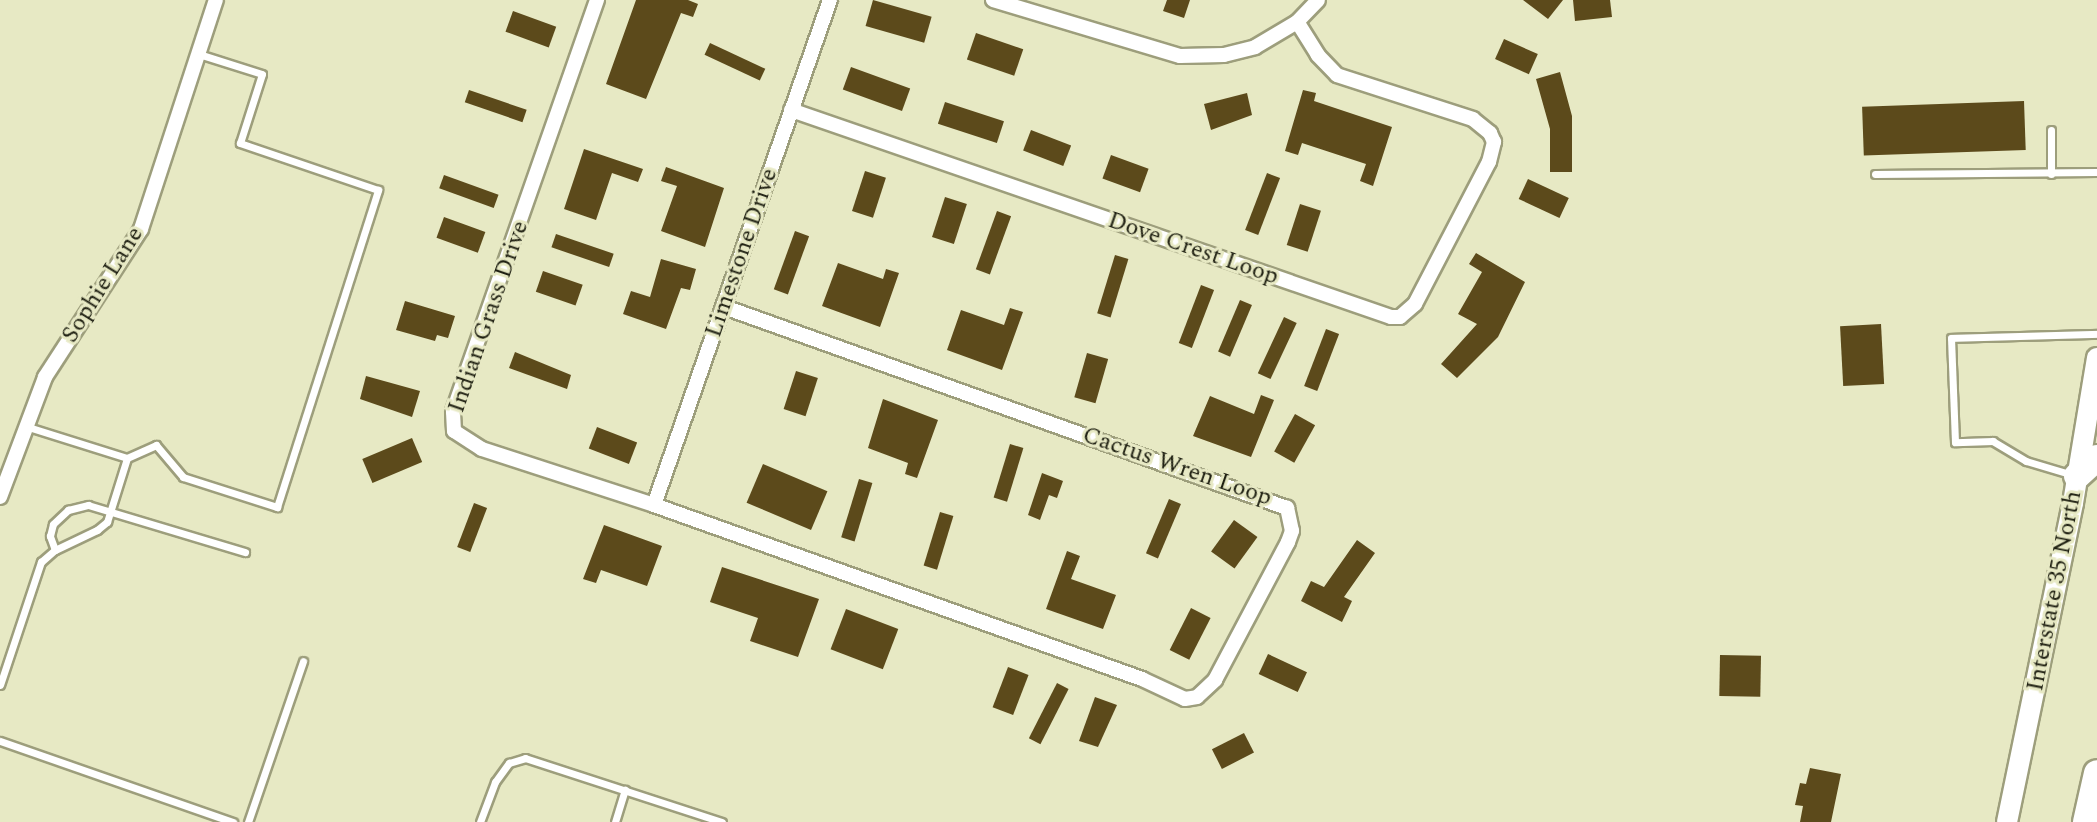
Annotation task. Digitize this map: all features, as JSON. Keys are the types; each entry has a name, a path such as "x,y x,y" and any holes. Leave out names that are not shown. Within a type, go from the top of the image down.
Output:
{"highway":[{"path":"2077,476 2097,458"},
{"path":"2086,822 2097,772"}],"main road":[{"name":"Interstate 35 North","path":"2007,822 2077,476 2097,358"}],"street":[{"name":"Sophie Lane","path":"0,497 45,377 141,229 216,0"},
{"name":"Indian Grass Drive","path":"597,0 452,420 454,431 482,449 654,505"},
{"name":"Limestone Drive","path":"654,505 830,0"},
{"path":"993,0 1180,56 1242,52 1297,22 1318,0"},
{"name":"Dove Crest Loop","path":"791,110 1391,317 1400,317 1415,304 1489,162 1492,137 1473,119 1337,75 1318,55 1297,22"},
{"name":"Cactus Wren Loop","path":"654,505 1142,679 1185,699 1197,697 1215,680 1292,531 1291,517 1281,504 724,307"}],"lane":[{"path":"25,426 127,458 156,445 183,477 277,507 378,190 240,143 262,74 199,54"},
{"path":"2051,130 2051,174"},
{"path":"1875,174 2097,172"},
{"path":"2077,476 2026,461 1993,441 1955,442 1951,338 2097,334"},
{"path":"0,685 41,562 55,550 97,530 107,522 127,458"},
{"path":"55,550 50,536 53,524 68,510 88,506 109,510 245,552"},
{"path":"248,822 303,661"},
{"path":"0,741 233,822"},
{"path":"480,822 495,782 509,763 525,758 722,822"},
{"path":"615,822 625,790"}],"building":[{"path":"636,0 688,0 698,4 693,17 681,13 646,99 606,84"},
{"path":"873,0 932,17 924,43 866,26"},
{"path":"1167,0 1190,0 1184,18 1163,11"},
{"path":"1523,0 1563,0 1548,19"},
{"path":"1573,0 1610,0 1612,17 1575,21"},
{"path":"513,11 556,27 549,47 505,32"},
{"path":"976,33 1023,49 1014,76 967,59"},
{"path":"1504,39 1538,54 1529,74 1495,59"},
{"path":"710,43 765,69 760,81 705,55"},
{"path":"851,67 910,89 902,111 843,90"},
{"path":"1560,72 1572,116 1572,172 1550,172 1550,129 1536,79"},
{"path":"469,90 527,110 522,122 465,102"},
{"path":"1303,90 1316,93 1314,101 1392,127 1373,186 1360,181 1366,164 1302,143 1298,155 1285,151"},
{"path":"1247,93 1252,115 1211,130 1204,104"},
{"path":"2024,101 2026,150 1864,156 1862,107"},
{"path":"945,102 1004,121 997,143 938,124"},
{"path":"1031,130 1071,145 1063,166 1023,151"},
{"path":"584,149 643,169 638,182 612,173 596,220 564,209"},
{"path":"1111,155 1149,169 1140,192 1102,178"},
{"path":"666,167 724,188 705,247 661,231 677,186 661,181"},
{"path":"865,171 886,178 873,218 852,211"},
{"path":"1267,173 1280,178 1258,235 1245,230"},
{"path":"444,175 499,195 494,208 439,188"},
{"path":"1528,179 1569,198 1559,218 1519,199"},
{"path":"945,197 967,204 954,244 932,237"},
{"path":"1300,204 1321,211 1308,252 1287,245"},
{"path":"997,211 1011,216 990,274 976,269"},
{"path":"444,217 485,232 478,253 436,238"},
{"path":"795,231 809,236 788,294 774,289"},
{"path":"556,234 614,254 609,267 551,247"},
{"path":"1476,253 1525,282 1498,337 1457,378 1441,364 1477,324 1458,314 1482,272 1469,264"},
{"path":"1115,255 1128,259 1111,317 1097,313"},
{"path":"661,259 696,269 690,290 681,288 666,329 623,314 631,291 650,297"},
{"path":"838,263 883,279 886,269 899,273 880,327 822,306"},
{"path":"543,271 583,285 576,305 536,292"},
{"path":"1201,285 1214,290 1192,348 1179,343"},
{"path":"1240,300 1252,305 1230,357 1218,352"},
{"path":"405,301 455,316 448,338 437,335 435,341 396,330"},
{"path":"1010,308 1023,312 1002,370 947,350 961,310 1004,325"},
{"path":"1284,317 1297,323 1270,379 1258,373"},
{"path":"1881,324 1884,384 1843,386 1840,326"},
{"path":"1326,329 1339,334 1317,391 1304,386"},
{"path":"515,352 571,375 567,389 509,368"},
{"path":"1087,353 1108,359 1095,403 1074,397"},
{"path":"796,371 818,378 806,416 784,409"},
{"path":"366,376 420,391 412,417 360,399"},
{"path":"1261,395 1274,400 1251,457 1193,436 1210,396 1254,414"},
{"path":"883,399 938,420 917,478 905,474 908,463 868,448"},
{"path":"1295,414 1315,425 1294,463 1274,452"},
{"path":"597,427 637,442 629,464 589,448"},
{"path":"412,438 422,462 372,483 362,459"},
{"path":"1010,444 1023,448 1007,502 994,498"},
{"path":"763,464 827,491 811,530 747,503"},
{"path":"1042,473 1063,481 1057,498 1049,495 1040,520 1028,515"},
{"path":"859,479 872,483 855,541 841,537"},
{"path":"1169,499 1181,504 1158,558 1146,553"},
{"path":"474,503 487,508 470,552 457,547"},
{"path":"940,512 953,516 937,570 924,566"},
{"path":"1234,520 1257,537 1235,569 1211,552"},
{"path":"604,525 662,546 647,586 601,570 596,583 583,579"},
{"path":"1357,540 1375,553 1344,597 1352,601 1342,622 1301,601 1311,581 1324,587"},
{"path":"1067,551 1080,556 1071,579 1116,595 1103,629 1046,609"},
{"path":"722,567 819,599 798,657 750,641 758,618 710,602"},
{"path":"1191,608 1211,618 1189,660 1170,650"},
{"path":"846,609 898,629 883,669 831,649"},
{"path":"1268,654 1307,672 1298,692 1259,674"},
{"path":"1720,655 1761,656 1760,697 1719,696"},
{"path":"1008,667 1029,675 1013,715 993,707"},
{"path":"1057,683 1069,689 1040,744 1029,738"},
{"path":"1095,697 1117,705 1098,747 1079,741"},
{"path":"1244,733 1254,753 1222,769 1212,749"},
{"path":"1810,768 1841,774 1831,822 1800,822 1803,806 1795,805 1800,783 1806,784"}]}
